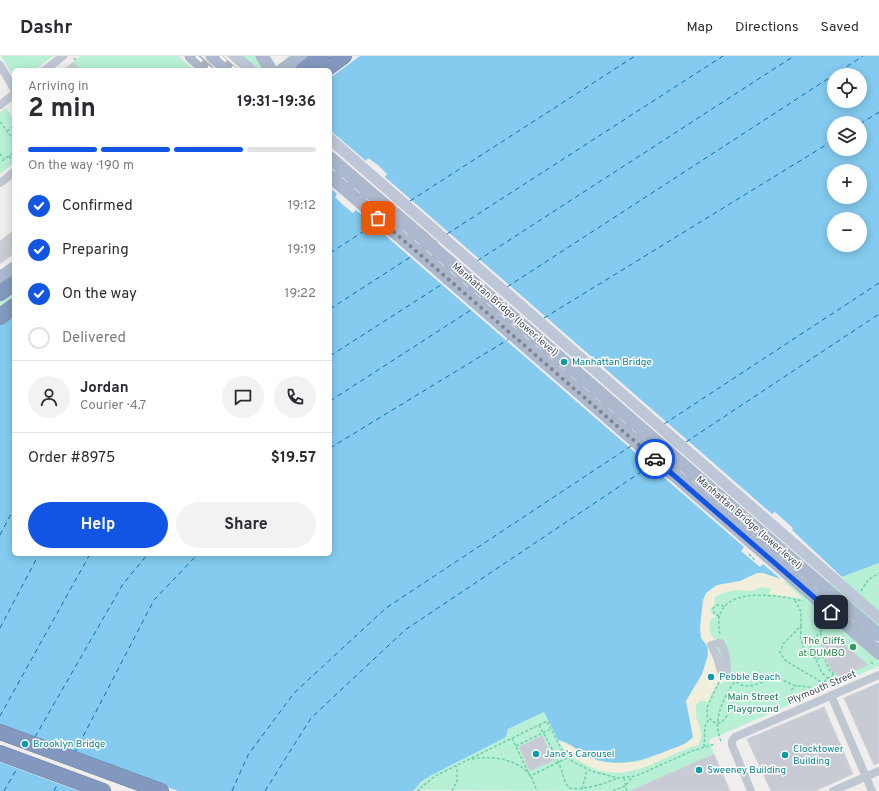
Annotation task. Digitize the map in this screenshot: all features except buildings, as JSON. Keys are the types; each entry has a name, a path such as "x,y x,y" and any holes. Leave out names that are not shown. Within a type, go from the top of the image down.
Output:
{"highway":[{"path":"306,68 321,56"},
{"path":"328,68 344,56"},
{"path":"0,293 12,284"},
{"path":"0,306 12,297"},
{"path":"0,317 12,308"},
{"path":"0,732 161,791"},
{"path":"0,753 103,791"}],"main road":[{"path":"191,56 206,68"},
{"path":"212,56 226,68"},
{"path":"236,56 244,68"},
{"path":"236,56 249,68"},
{"path":"262,56 270,68"},
{"path":"285,68 301,56"},
{"path":"332,141 879,618"},
{"name":"Manhattan Bridge (lower level)","path":"332,160 879,635"},
{"path":"332,178 874,660"},
{"path":"0,278 12,269"}],"street":[{"path":"48,68 63,56"},
{"path":"0,66 12,86"},
{"path":"0,104 12,95"},
{"path":"0,183 12,174"},
{"name":"Plymouth Street","path":"751,791 733,749 732,741 739,735 879,675"},
{"path":"831,695 872,791"},
{"path":"833,791 879,771"}],"path":[{"path":"0,123 12,137"},
{"path":"7,131 12,127"},
{"path":"0,154 4,159"},
{"path":"2,161 12,154"},
{"path":"9,156 12,160"},
{"path":"860,592 868,580 879,573"},
{"path":"721,638 718,627 719,616 724,606 732,600 747,596 780,596 807,602"},
{"path":"794,599 801,612 802,645 805,651 816,660"},
{"path":"719,616 714,613 713,608 718,605 724,606"},
{"path":"827,619 825,627 810,646 822,673 835,685"},
{"path":"801,626 783,644 780,653 786,661 823,683"},
{"path":"820,633 827,641"},
{"path":"721,741 718,731 718,723 723,701 735,681 746,685 758,686 778,678 797,686 815,688 834,674 829,670 824,657 816,660"},
{"path":"874,660 874,668"},
{"path":"704,748 705,726 709,719 707,707 720,681 721,674"},
{"path":"791,690 797,686"},
{"path":"815,688 820,693"},
{"path":"709,719 718,723 725,720 732,710"},
{"path":"420,791 418,790 431,779 547,721 568,758 587,770 618,778 633,776 692,751 714,744"},
{"path":"539,725 566,783 571,790 598,786 618,778"},
{"path":"516,746 551,729"},
{"path":"512,738 537,791"},
{"path":"469,759 486,757 500,759 517,766 530,776"},
{"path":"530,776 568,758"},
{"path":"553,760 555,764"},
{"path":"452,791 457,781 457,766"},
{"path":"532,770 534,774"},
{"path":"582,789 587,770"},
{"path":"613,791 625,786 633,776"},
{"path":"624,778 627,791"}],"green space":[{"path":"1,56 53,56 38,68 12,68 12,74"},
{"path":"81,56 178,56 192,68 65,68"},
{"path":"241,56 256,56 264,68 250,68"},
{"path":"6,108 12,116 12,165 0,174 0,112"},
{"path":"12,282 12,315 0,325 0,291"},
{"name":"Main Street Playground","path":"879,563 879,666 709,740 714,754 630,791 412,790 430,776 506,737 508,729 544,712 558,740 693,737 686,706 701,638 717,585 839,578"}],"sand":[{"path":"757,573 771,575 783,581 803,599 769,594 771,589 762,587 751,591 736,590 723,593 714,598 715,604 710,610 712,614 716,616 710,620 710,631 716,640 714,645 730,678 720,685 722,679 717,684 707,703 705,701 700,701 696,705 696,717 702,734 698,745 643,768 615,773 601,771 585,764 566,751 558,740 613,763 637,762 691,739 693,737 686,706 686,697 702,674 708,650 701,638 700,628 704,596 717,585 746,579"}],"water":[{"path":"360,56 879,56 879,563 839,578 781,579 763,573 757,573 740,581 717,585 706,593 703,600 700,628 701,638 707,646 708,655 702,674 686,701 693,737 688,742 640,760 620,763 601,761 591,758 567,743 558,740 544,712 508,729 506,737 430,776 421,782 413,791 0,791 0,325 12,315 12,556 332,556 332,77"}],"pier":[{"name":"Manhattan Bridge","path":"332,132 366,161 368,158 378,165 387,174 385,177 772,514 775,512 844,579 828,583 797,584 783,581 763,564 760,567 741,551 744,547 356,210 353,213 343,205 335,197 337,194 332,190"},
{"name":"Brooklyn Bridge","path":"0,726 178,791 78,791 0,762"}],"ferry route":[{"path":"410,201 635,56"},
{"path":"447,234 723,56"},
{"path":"477,261 794,56"},
{"path":"507,287 863,56"},
{"path":"867,120 879,112"},
{"path":"544,318 827,144"},
{"path":"332,252 375,224"},
{"path":"332,308 412,256"},
{"path":"332,355 444,283"},
{"path":"664,424 879,283"},
{"path":"332,400 474,308"},
{"path":"686,442 879,314"},
{"path":"332,447 509,339"},
{"path":"232,791 248,755 294,693 386,608 631,446"},
{"path":"265,791 311,718 405,630 653,464"},
{"path":"0,535 12,512"},
{"path":"0,628 38,556"},
{"path":"0,716 89,556"},
{"path":"35,737 123,584 146,556"},
{"path":"75,752 154,600 196,556"},
{"path":"4,791 18,767"},
{"path":"54,791 58,783"}],"railway":[{"path":"196,56 210,68"},
{"path":"220,56 234,68"},
{"path":"230,56 244,68"},
{"path":"332,145 879,622"},
{"path":"332,154 436,243"},
{"path":"332,168 879,642"}],"way so far":[{"path":"378,218 655,459"}],"place":[{"name":"Manhattan Bridge","path":"564,362"},
{"name":"The Cliffs at DUMBO","path":"853,647"},
{"name":"Pebble Beach","path":"711,677"},
{"name":"Brooklyn Bridge","path":"25,744"},
{"name":"Jane's Carousel","path":"536,754"},
{"name":"Clocktower Building","path":"785,755"},
{"name":"Sweeney Building","path":"699,770"}],"route":[{"path":"655,459 831,612"}]}
